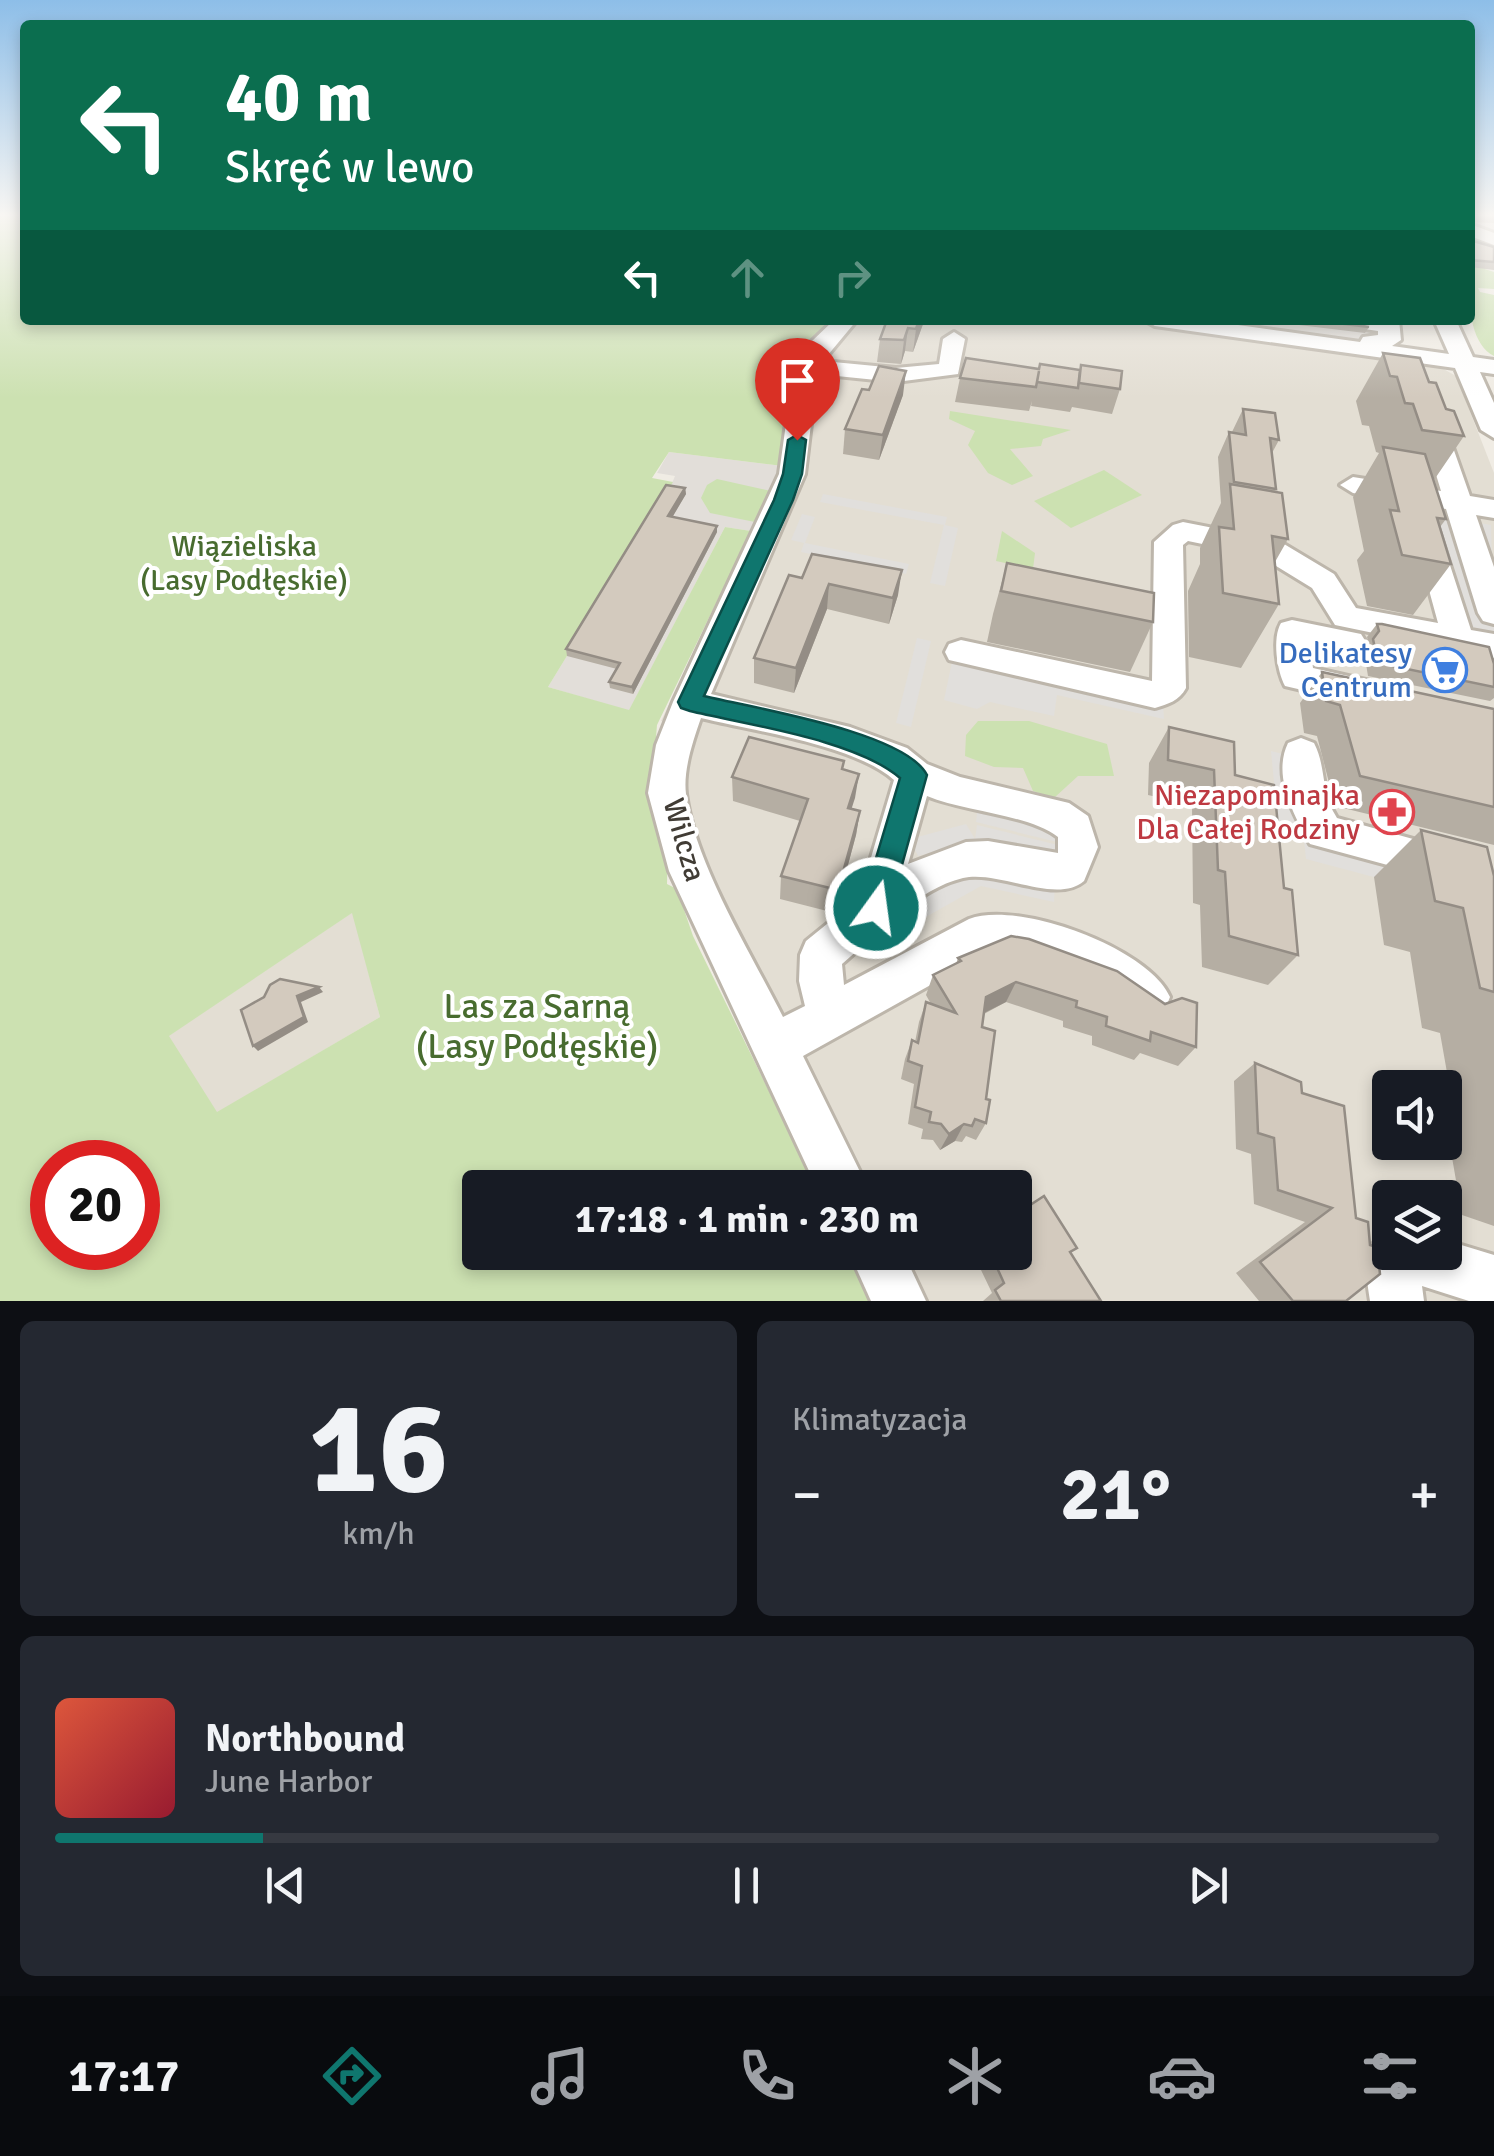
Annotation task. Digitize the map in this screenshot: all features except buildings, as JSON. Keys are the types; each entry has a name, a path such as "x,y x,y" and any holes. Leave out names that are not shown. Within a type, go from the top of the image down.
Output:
{"street":[{"name":"Wilcza","path":"834,1170 689,871 674,827 668,793 674,745 690,702 784,500 792,474 808,366 840,325"},
{"path":"1186,325 1190,343 1328,353 1374,350 1494,367"},
{"path":"1229,325 1400,374 1421,393 1494,612"},
{"path":"1374,350 1371,342 1390,340 1389,325"},
{"path":"1448,325 1494,430"},
{"path":"808,366 899,378 926,375 950,368 954,339"},
{"path":"1352,485 1494,510"},
{"path":"1416,497 1458,638"},
{"path":"961,652 1155,695 1169,688 1168,542 1183,531 1269,548 1323,581 1348,629 1358,690"},
{"path":"1396,698 1297,677 1292,630 1348,629 1458,638 1494,646"},
{"path":"690,702 850,741 894,758 914,775 957,792 1056,814 1074,828 1078,838 1077,860 1065,873 984,859 967,861 922,879 876,908 821,955 830,1014"},
{"path":"1301,754 1306,802 1324,832 1428,859 1494,910"},
{"path":"876,908 914,775"},
{"path":"773,1047 984,933 1015,934 1106,963 1150,998"},
{"path":"885,1270 900,1301"},
{"path":"1392,1270 1396,1301"},
{"path":"1456,1270 1494,1282"}],"shaded area":[{"path":"828,325 1188,325 1438,360 1440,367 1456,376 1494,473 1494,1301 927,1301 911,1270 1032,1270 1032,1170 859,1170 705,870 681,793 686,732 661,721 783,466 805,353"},
{"path":"1195,325 1391,325 1377,346"},
{"path":"669,452 783,466 751,531 725,527 629,711 548,687 673,481 675,476 657,473"},
{"path":"823,494 947,517 945,525 958,528 945,586 930,583 944,525 820,502"},
{"path":"802,514 815,517 805,543 909,564 906,574 801,552 804,543 791,540"},
{"path":"1432,515 1491,525 1494,633 1470,629"},
{"path":"917,638 931,641 911,727 896,723"},
{"path":"953,657 1163,703 1164,719 1057,695 1054,716 990,702 977,709 944,700"},
{"path":"1271,751 1295,757 1300,804 1427,865 1434,893 1306,859 1304,841 1279,834"},
{"path":"978,806 1059,825 1057,842 976,822"},
{"path":"966,824 975,839 977,825 1058,845 1057,861 975,841 918,856 910,839"},
{"path":"971,869 1055,882 1054,902 981,886 890,937 878,920"},
{"path":"353,912 380,1017 217,1113 168,1036"}],"green space":[{"path":"0,277 20,277 20,325 829,325 802,368 783,466 669,452 652,478 673,482 548,687 629,710 725,527 751,531 657,725 656,765 667,884 677,889 693,936 808,1170 462,1170 462,1270 855,1270 870,1301 0,1301","holes":["352,913 380,1017 217,1112 169,1036"]},
{"path":"1475,277 1494,277 1494,289 1478,288 1494,295 1494,356 1476,334"},
{"path":"950,411 1071,430 1043,439 1041,446 1010,449 1033,476 1012,485 988,473 968,445 975,431 949,419"},
{"path":"1104,470 1142,495 1071,528 1034,501"},
{"path":"717,479 771,491 755,522 710,513 701,498 707,485"},
{"path":"1002,531 1035,553 1033,569 996,561"},
{"path":"978,721 1029,721 1107,744 1114,776 1078,776 1054,798 1033,791 1023,768 994,767 965,756 966,735"}],"place":[{"name":"Delikatesy Centrum","path":"1445,670"},
{"name":"Niezapominajka Dla Całej Rodziny","path":"1392,812"}],"route":[{"path":"797,440 784,500 690,702 878,750 914,775 876,908"}],"park label":[{"name":"Wiązieliska (Lasy Podłęskie)","path":"244,563"},
{"name":"Las za Sarną (Lasy Podłęskie)","path":"537,1026"}]}
